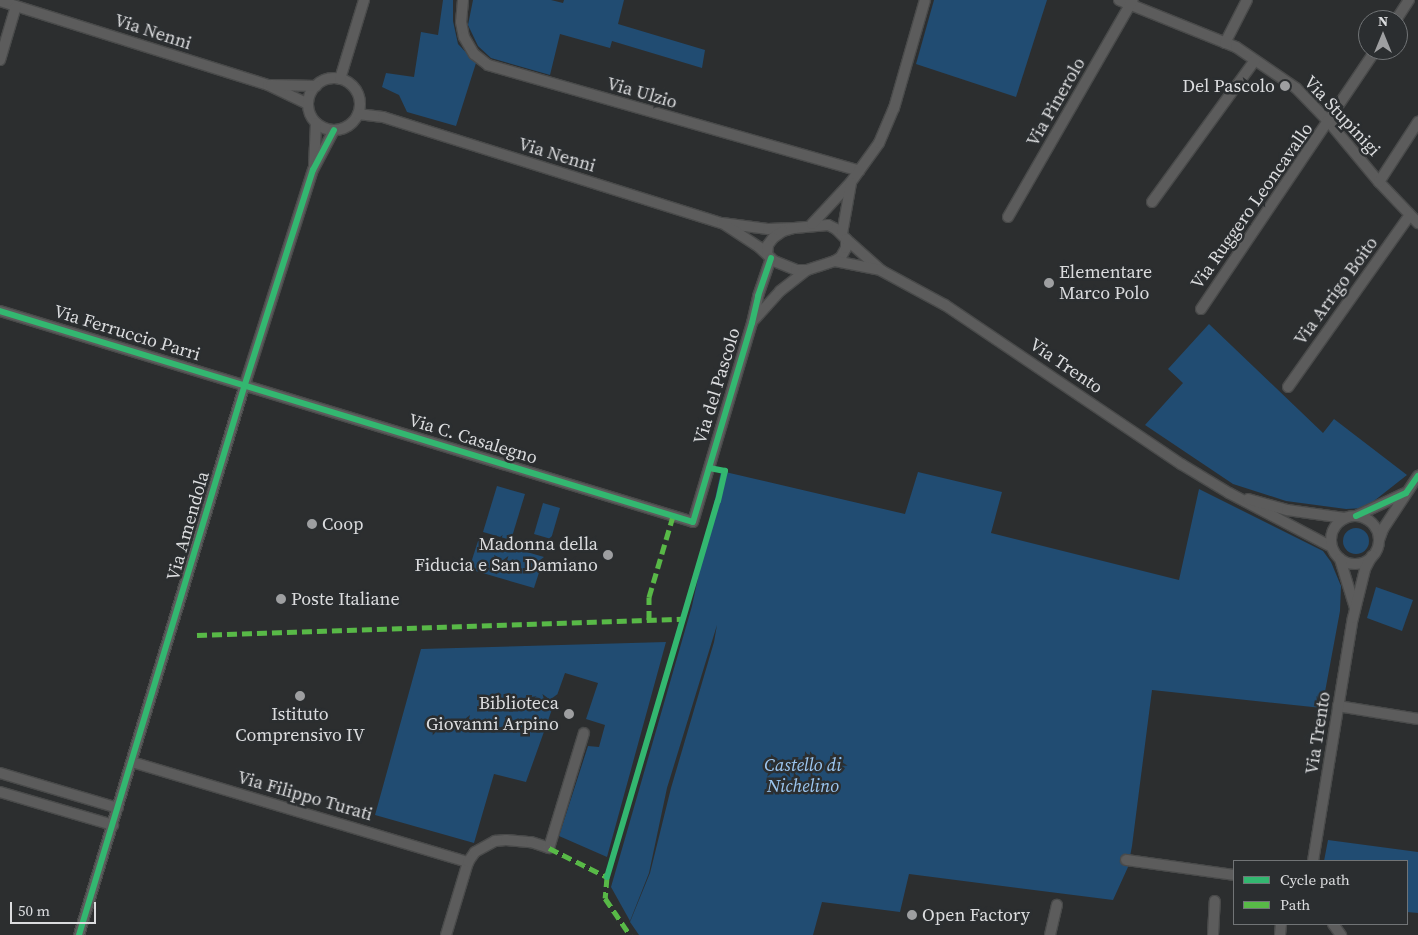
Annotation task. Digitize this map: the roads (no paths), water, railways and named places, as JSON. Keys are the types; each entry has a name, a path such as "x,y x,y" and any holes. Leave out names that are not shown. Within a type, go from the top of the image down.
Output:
{"street":[{"path":"340,79 364,0"},
{"name":"Via Ulzio","path":"463,0 461,22 464,37 474,54 488,65 859,171"},
{"path":"812,224 851,182 879,143 894,108 926,0"},
{"name":"Via Stupinigi","path":"1119,0 1132,2 1225,43 1255,60 1296,88 1330,122 1379,182 1418,223"},
{"path":"1225,43 1247,0"},
{"name":"Via Nenni","path":"0,1 268,85 308,104"},
{"name":"Via Pinerolo","path":"1008,217 1132,2"},
{"path":"0,60 16,6"},
{"path":"1152,202 1255,60"},
{"name":"Via Ruggero Leoncavallo","path":"1201,309 1330,122 1370,60"},
{"path":"340,79 352,86 358,95 359,109 345,128 334,130 324,128 316,122 310,113 308,104 310,94 324,80 340,79"},
{"name":"Via Nenni","path":"268,85 316,86"},
{"name":"Via Nenni","path":"359,109 722,223 768,229 794,228"},
{"name":"Via Amendola","path":"313,170 316,122"},
{"path":"1379,182 1418,122"},
{"name":"Via Amendola","path":"79,935 245,384 313,170 334,130"},
{"path":"844,237 828,225 812,224 794,228 783,231 773,238 768,245 769,256 785,266 796,270 808,270 835,261 841,257 846,248 844,237 851,182"},
{"name":"Via Arrigo Boito","path":"1288,386 1410,215"},
{"name":"Via Nenni","path":"722,223 769,256"},
{"name":"Via Trento","path":"844,237 882,270 945,305 1181,464 1229,494 1332,547"},
{"name":"Via del Pascolo","path":"693,522 752,323 769,256"},
{"name":"Via Trento","path":"835,261 882,270"},
{"name":"Via del Pascolo","path":"752,323 780,291 808,270"},
{"name":"Via Ferruccio Parri","path":"0,311 245,384"},
{"name":"Via C. Casalegno","path":"245,384 693,522"},
{"path":"1406,493 1356,516 1344,518 1332,533 1332,547 1340,559 1347,562 1360,563 1372,556 1383,528 1418,476"},
{"name":"Via Trento","path":"1229,494 1287,510 1344,518"},
{"path":"1356,516 1364,517 1374,526 1379,540"},
{"name":"Via Trento","path":"1313,860 1355,609 1365,569 1372,556"},
{"name":"Via Trento","path":"1340,559 1355,609"},
{"path":"1338,706 1418,719"},
{"path":"446,935 468,862 475,852 495,842 520,840 549,848 584,733"},
{"name":"Via Filippo Turati","path":"132,762 468,862"},
{"path":"0,773 118,808"},
{"path":"0,792 113,824"},
{"path":"1126,860 1233,875"},
{"path":"1213,935 1215,901"},
{"path":"1050,935 1057,905"}],"place":[{"name":"Del Pascolo","path":"1285,86"},
{"name":"Elementare Marco Polo","path":"1049,283"},
{"name":"Coop","path":"312,524"},
{"name":"Madonna della Fiducia e San Damiano","path":"608,555"},
{"name":"Poste Italiane","path":"281,599"},
{"name":"Istituto Comprensivo IV","path":"300,696"},
{"name":"Biblioteca Giovanni Arpino","path":"569,714"},
{"name":"Open Factory","path":"912,915"}],"park label":[{"name":"Castello di Nichelino","path":"803,776"}]}
